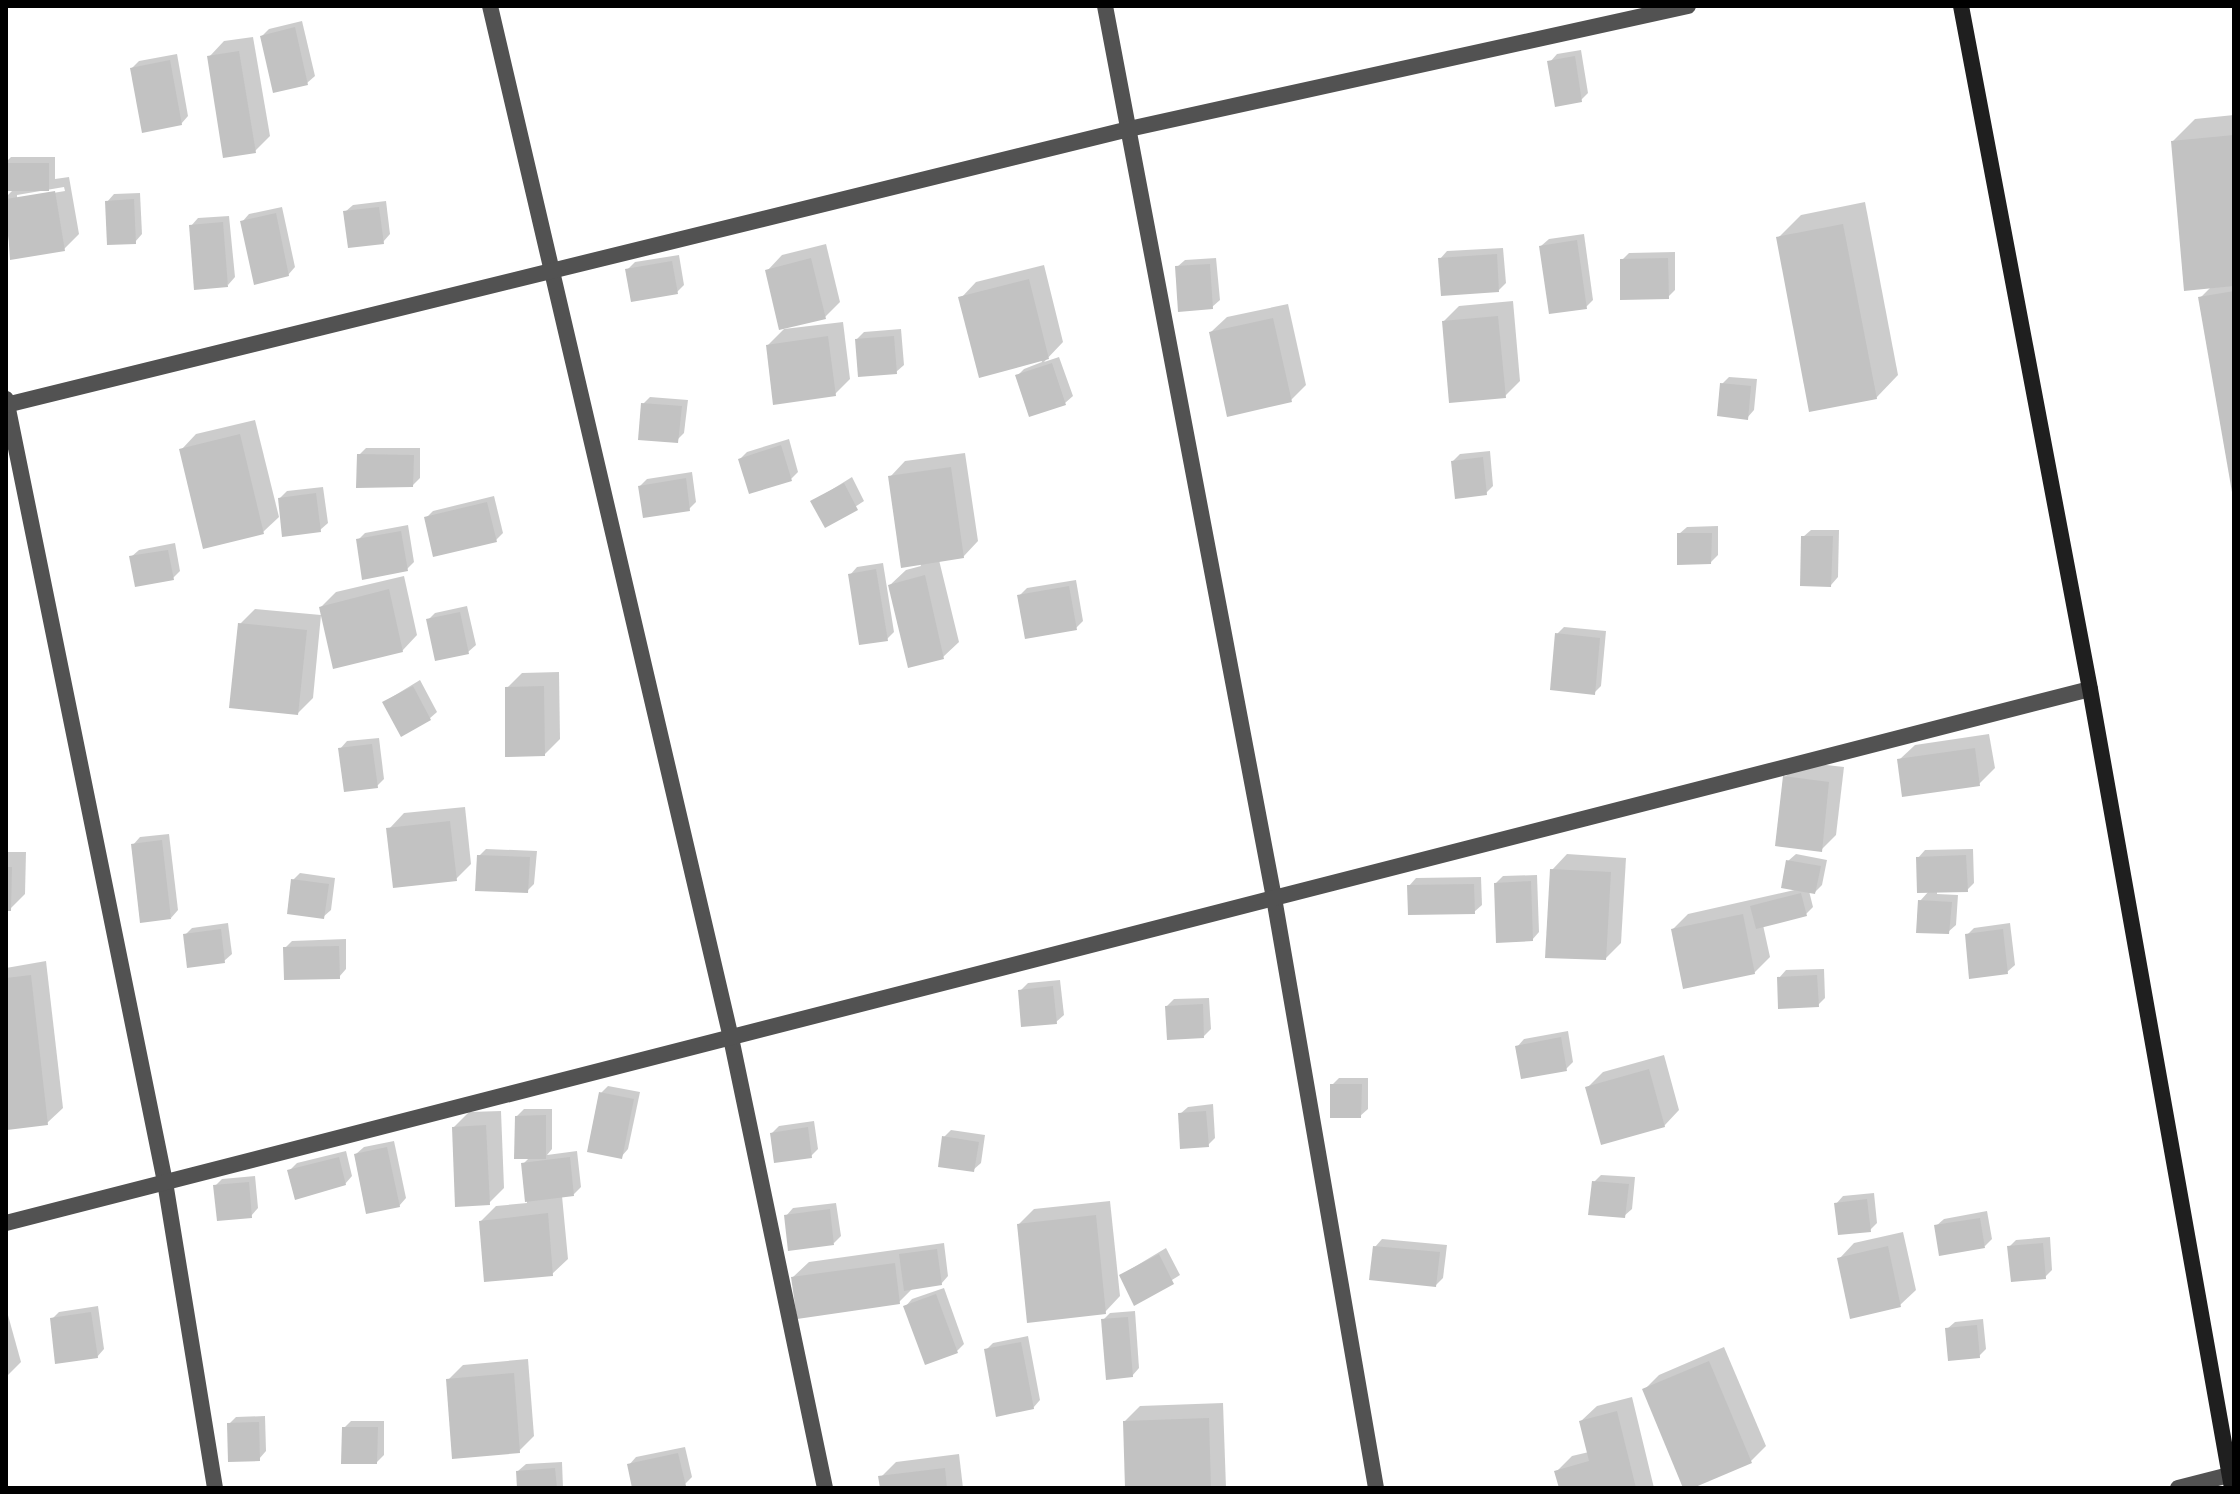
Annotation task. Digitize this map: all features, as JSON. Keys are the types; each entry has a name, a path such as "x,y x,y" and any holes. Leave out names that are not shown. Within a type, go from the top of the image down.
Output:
{"main road":[{"path":"1961,6 2090,689 2230,1482"}],"street":[{"path":"490,6 731,1038 825,1488"},
{"path":"1105,6 1274,898 1376,1488"},
{"path":"215,1488 165,1182 6,403 1129,129 1688,6"},
{"path":"6,1223 2090,689"},
{"path":"2178,1488 2230,1482"}],"building":[{"path":"295,27 308,85 273,93 260,36"},
{"path":"239,51 256,153 223,158 207,56"},
{"path":"1575,56 1582,102 1555,107 1547,61"},
{"path":"170,60 182,125 142,133 130,68"},
{"path":"2234,135 2234,286 2184,291 2171,141"},
{"path":"6,163 49,163 49,191 6,191"},
{"path":"55,191 65,251 10,260 6,199"},
{"path":"134,199 136,244 107,245 105,201"},
{"path":"379,207 384,244 348,248 343,211"},
{"path":"276,213 289,276 254,285 240,221"},
{"path":"223,222 228,287 194,290 189,225"},
{"path":"1843,224 1877,399 1809,412 1776,237"},
{"path":"1577,240 1587,309 1549,314 1539,246"},
{"path":"1497,254 1499,292 1441,296 1438,258"},
{"path":"811,258 826,319 779,330 765,270"},
{"path":"1668,258 1669,299 1620,300 1620,259"},
{"path":"672,261 678,294 631,302 625,269"},
{"path":"1210,264 1213,309 1178,312 1175,266"},
{"path":"1029,279 1049,359 979,378 958,297"},
{"path":"2234,291 2234,492 2232,492 2198,297"},
{"path":"1498,316 1506,398 1449,403 1442,321"},
{"path":"1273,318 1292,402 1227,417 1209,332"},
{"path":"828,336 836,396 773,405 766,345"},
{"path":"894,336 897,374 858,377 855,339"},
{"path":"1052,363 1066,405 1029,417 1015,375"},
{"path":"1720,383 1751,386 1748,420 1717,416"},
{"path":"641,403 682,406 678,443 638,440"},
{"path":"240,434 264,534 203,549 179,449"},
{"path":"781,445 792,481 749,494 738,459"},
{"path":"357,454 414,455 413,487 356,488"},
{"path":"1483,457 1487,495 1455,499 1451,461"},
{"path":"951,467 964,558 901,568 888,476"},
{"path":"686,478 690,511 643,518 638,486"},
{"path":"844,483 858,510 825,528 810,501"},
{"path":"316,493 321,532 282,537 278,498"},
{"path":"487,502 497,542 433,557 424,517"},
{"path":"401,531 408,571 362,580 356,539"},
{"path":"1677,533 1712,533 1711,564 1677,565"},
{"path":"1801,536 1833,536 1831,587 1800,586"},
{"path":"168,550 174,580 135,587 129,556"},
{"path":"876,569 888,641 859,645 848,574"},
{"path":"925,575 944,659 908,668 888,585"},
{"path":"1069,586 1077,630 1025,639 1017,595"},
{"path":"389,589 403,652 333,669 319,607"},
{"path":"460,612 469,654 435,661 426,619"},
{"path":"238,623 307,630 298,715 229,708"},
{"path":"1555,633 1600,638 1595,695 1550,690"},
{"path":"413,686 431,720 401,737 382,702"},
{"path":"544,686 545,756 505,757 505,687"},
{"path":"372,744 378,788 344,792 338,748"},
{"path":"1975,748 1980,786 1902,797 1897,759"},
{"path":"1783,776 1829,782 1822,852 1775,846"},
{"path":"450,821 457,881 393,888 386,828"},
{"path":"162,840 171,919 140,923 131,844"},
{"path":"477,855 530,857 528,893 475,891"},
{"path":"1966,855 1968,892 1917,893 1916,857"},
{"path":"1786,860 1821,866 1815,894 1781,888"},
{"path":"6,867 12,867 11,911 6,911"},
{"path":"1550,869 1611,872 1606,960 1545,958"},
{"path":"291,879 329,884 324,919 287,914"},
{"path":"1531,881 1533,941 1496,943 1494,883"},
{"path":"1474,884 1475,914 1408,915 1407,885"},
{"path":"1801,893 1807,916 1756,929 1750,906"},
{"path":"1918,900 1952,902 1949,934 1916,933"},
{"path":"1743,914 1755,974 1683,989 1671,929"},
{"path":"221,929 225,963 187,968 183,934"},
{"path":"2003,929 2008,974 1969,979 1965,934"},
{"path":"339,946 340,979 284,980 283,947"},
{"path":"31,975 48,1125 7,1130 6,978"},
{"path":"1817,975 1819,1007 1778,1009 1777,977"},
{"path":"1053,986 1057,1024 1021,1027 1018,990"},
{"path":"1203,1004 1204,1038 1167,1040 1165,1006"},
{"path":"1561,1037 1567,1071 1521,1079 1515,1046"},
{"path":"1649,1069 1665,1127 1601,1145 1585,1087"},
{"path":"1330,1084 1362,1084 1361,1118 1330,1118"},
{"path":"599,1092 634,1099 622,1159 587,1152"},
{"path":"1206,1111 1209,1147 1180,1149 1178,1113"},
{"path":"546,1115 546,1159 514,1159 515,1116"},
{"path":"486,1125 490,1205 455,1207 452,1127"},
{"path":"808,1127 812,1158 774,1163 770,1133"},
{"path":"942,1136 979,1142 974,1172 938,1167"},
{"path":"387,1147 400,1207 366,1214 354,1154"},
{"path":"339,1157 346,1185 295,1200 287,1170"},
{"path":"570,1157 574,1196 525,1202 521,1163"},
{"path":"1592,1181 1629,1184 1625,1218 1588,1215"},
{"path":"249,1182 252,1218 217,1221 213,1185"},
{"path":"1867,1199 1871,1232 1838,1235 1834,1203"},
{"path":"830,1209 834,1245 788,1251 784,1215"},
{"path":"548,1213 553,1276 484,1282 479,1221"},
{"path":"1096,1215 1106,1314 1027,1323 1017,1224"},
{"path":"1980,1218 1985,1248 1939,1256 1934,1225"},
{"path":"2043,1243 2046,1279 2011,1282 2007,1246"},
{"path":"1373,1246 1440,1252 1436,1287 1369,1280"},
{"path":"1888,1246 1901,1307 1850,1319 1837,1258"},
{"path":"937,1249 942,1285 904,1291 899,1254"},
{"path":"1159,1254 1174,1284 1134,1306 1119,1275"},
{"path":"895,1263 900,1304 797,1319 791,1277"},
{"path":"936,1294 958,1353 925,1365 903,1306"},
{"path":"91,1312 98,1358 55,1364 50,1318"},
{"path":"1128,1317 1133,1377 1106,1380 1101,1319"},
{"path":"1977,1325 1980,1358 1948,1361 1945,1328"},
{"path":"1021,1342 1034,1409 996,1417 984,1349"},
{"path":"1709,1361 1752,1463 1693,1488 1683,1488 1642,1389"},
{"path":"514,1373 520,1453 452,1459 446,1379"},
{"path":"1617,1411 1636,1488 1559,1488 1554,1471 1589,1461 1579,1421"},
{"path":"1209,1418 1211,1488 1125,1488 1123,1421"},
{"path":"259,1422 260,1461 228,1462 227,1423"},
{"path":"342,1427 378,1427 377,1464 341,1464"},
{"path":"678,1453 686,1486 632,1488 627,1464"},
{"path":"555,1468 557,1488 517,1488 516,1471"},
{"path":"945,1468 947,1488 880,1488 878,1476"}]}
